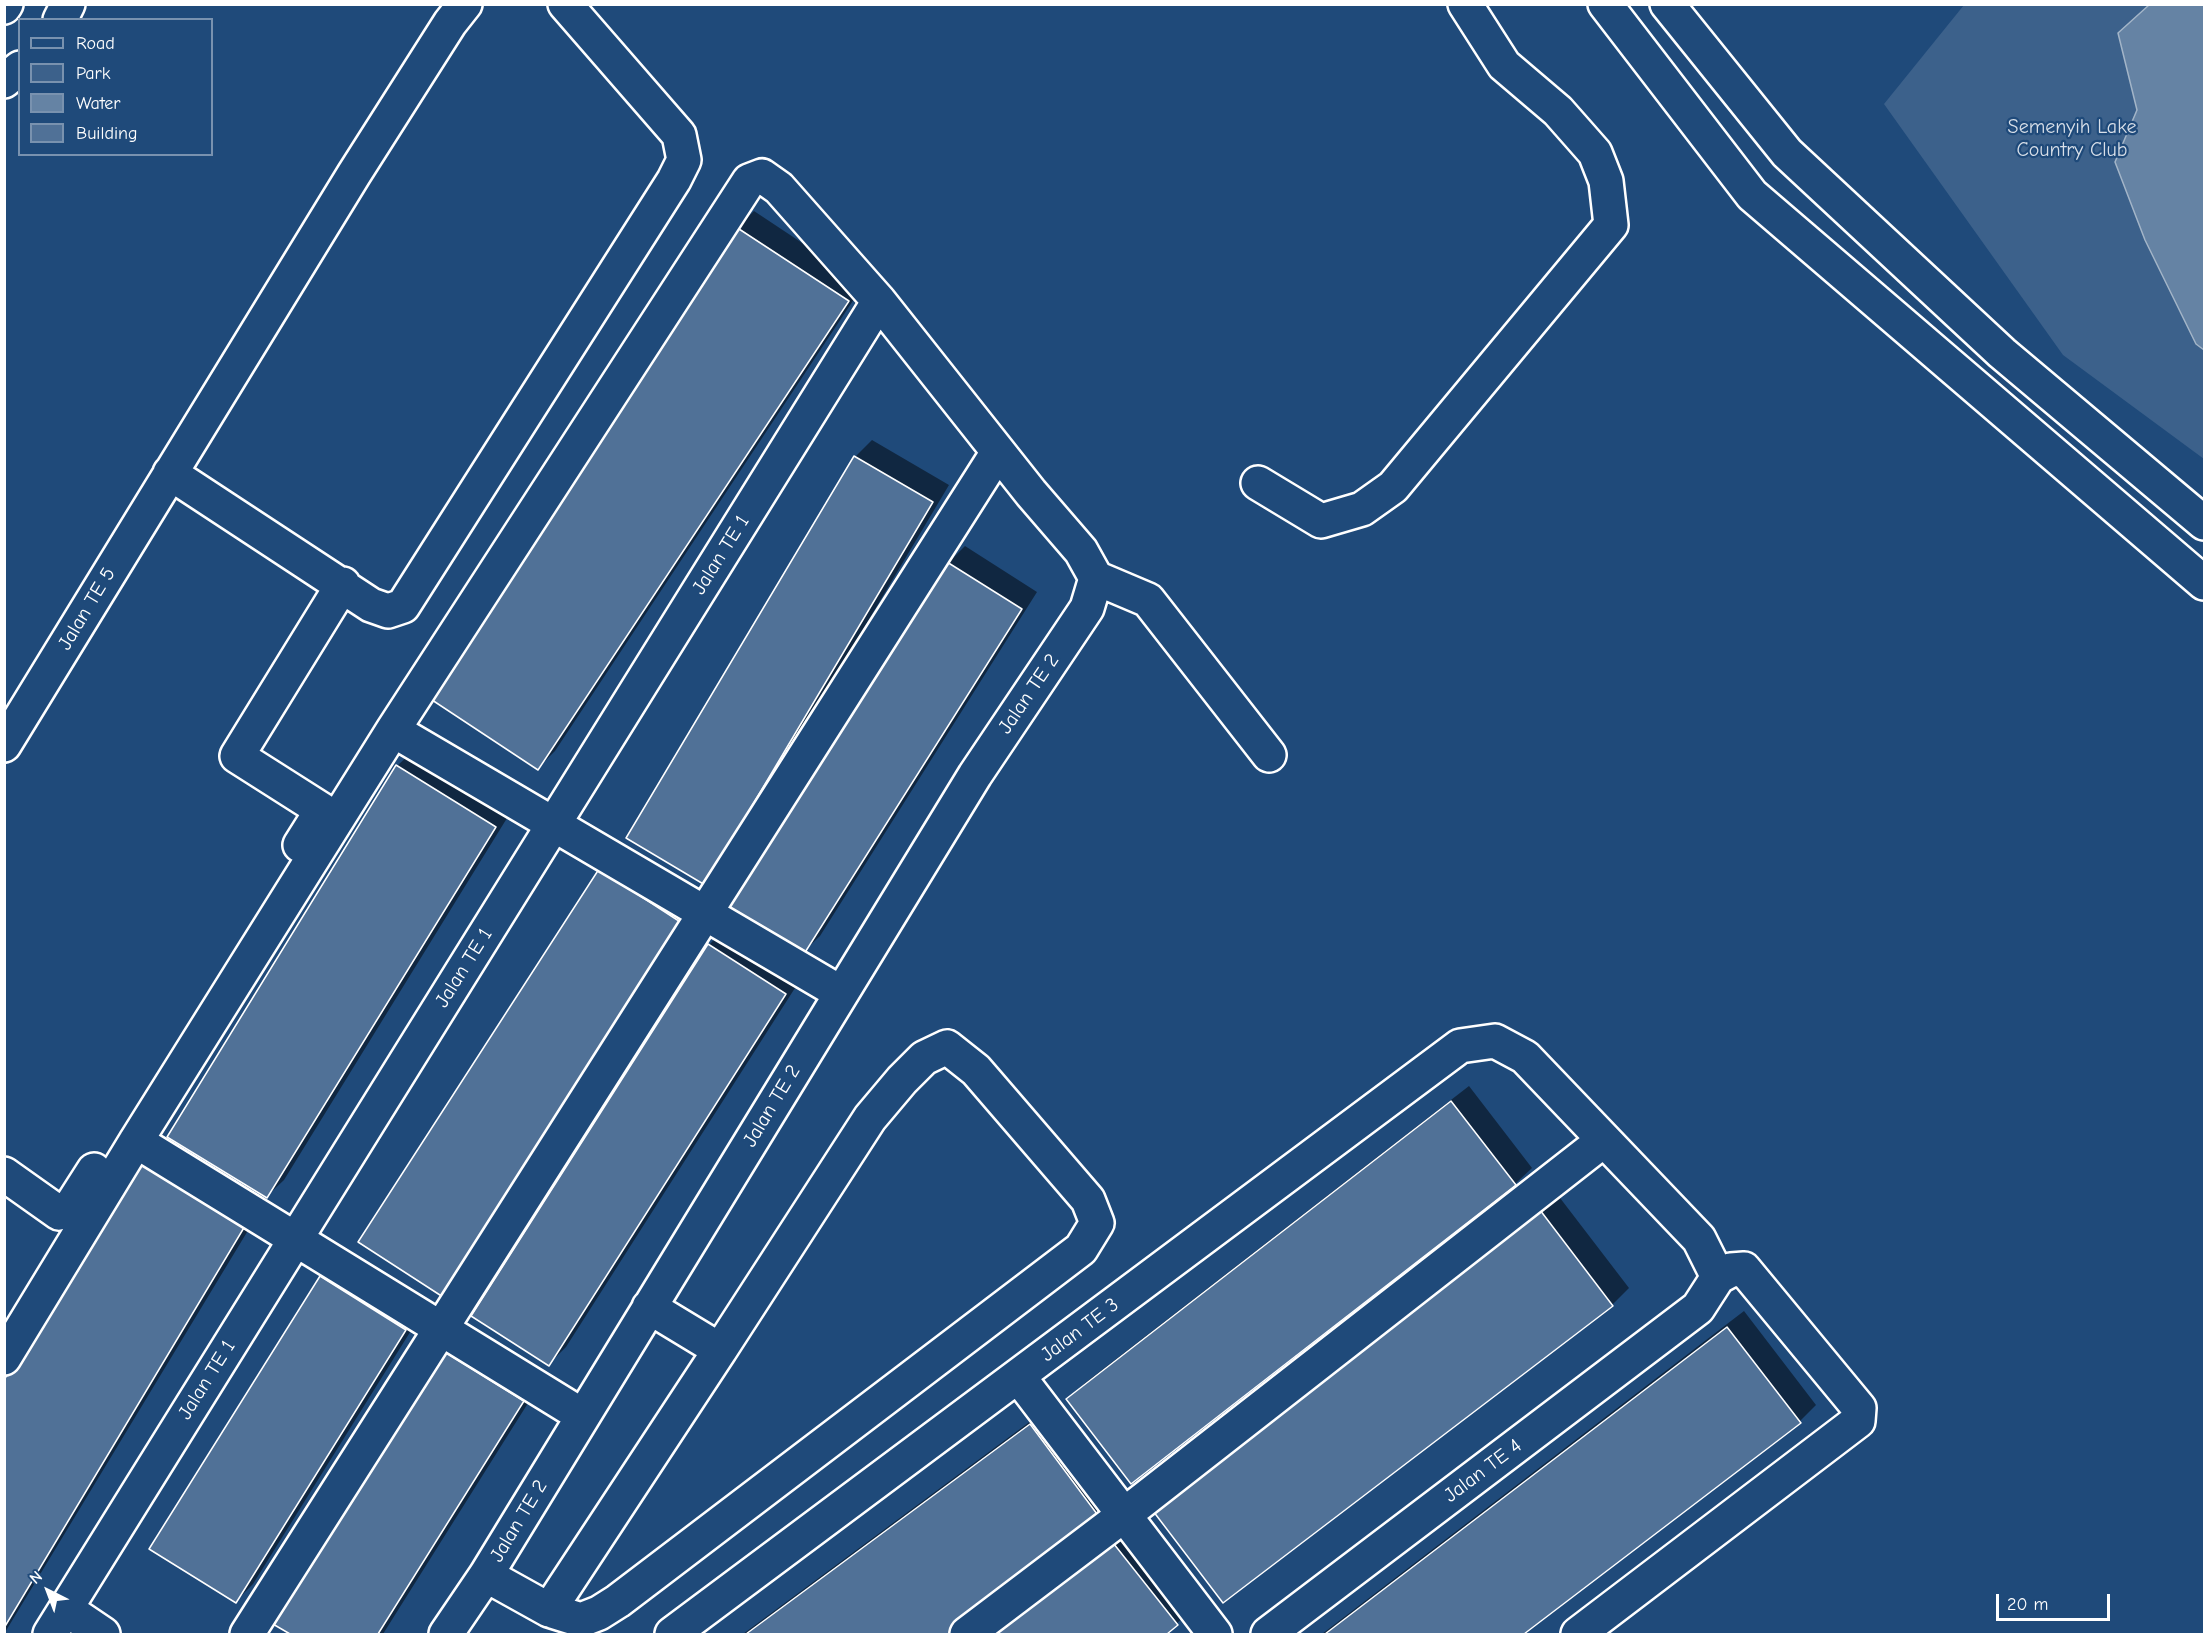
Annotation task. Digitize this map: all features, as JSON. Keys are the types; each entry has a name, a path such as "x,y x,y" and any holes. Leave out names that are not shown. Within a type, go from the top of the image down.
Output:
{"street":[{"path":"61,18 68,4"},
{"name":"Jalan TE 5","path":"4,745 354,174 450,23 465,4"},
{"path":"170,473 343,584 371,605 388,611 403,606 674,180 684,160 679,135 565,4"},
{"path":"1258,483 1321,521 1362,509 1378,498 1393,487 1611,225 1606,182 1594,153 1558,111 1504,65 1465,4"},
{"path":"1605,4 1752,195 2205,584"},
{"path":"1667,4 1787,153 2002,353 2205,523"},
{"path":"4,81 18,70"},
{"path":"4,1358 136,1141 393,730 749,181 762,176 779,188 879,301 998,452 1081,551 1096,578 1148,600 1269,755"},
{"name":"Jalan TE 1","path":"58,1622 879,301"},
{"path":"247,1635 998,452"},
{"name":"Jalan TE 2","path":"446,1635 486,1575 975,775 1087,608 1096,578"},
{"path":"4,1174 59,1213 71,1206 322,810 237,756 343,584"},
{"path":"393,730 842,993"},
{"name":"Jalan TE 3","path":"672,1635 1460,1046 1495,1041 1525,1057 1604,1140"},
{"path":"486,1575 549,1610 581,1620 599,1613 618,1601 1081,1249 1097,1223 1088,1200 976,1070 947,1047 924,1058 870,1118 549,1610"},
{"path":"967,1635 1604,1140 1699,1239 1718,1277 1731,1270 1744,1269 1859,1408 1858,1420 1578,1635"},
{"path":"136,1141 583,1416"},
{"name":"Jalan TE 4","path":"1268,1635 1698,1308 1718,1277"},
{"path":"650,1307 720,1350"},
{"path":"1018,1376 1215,1635"},
{"path":"58,1622 103,1635"}],"green space":[{"name":"Semenyih Lake Country Club","path":"1964,5 2204,5 2204,459 2063,355 1884,104"}],"water":[{"path":"2149,5 2204,5 2204,350 2196,344 2145,240 2115,162 2137,110 2118,33"}],"building":[{"path":"736,227 849,301 538,770 426,696"},
{"path":"854,456 933,502 705,885 626,838"},
{"path":"947,562 1022,609 804,954 729,907"},
{"path":"396,765 496,827 267,1198 167,1137"},
{"path":"599,869 685,925 443,1297 358,1242"},
{"path":"708,944 786,994 549,1366 471,1316"},
{"path":"1451,1101 1516,1185 1131,1484 1066,1399"},
{"path":"135,1161 245,1226 4,1628 4,1380"},
{"path":"1540,1210 1613,1306 1223,1603 1150,1507"},
{"path":"320,1276 406,1330 236,1603 149,1549"},
{"path":"1727,1327 1801,1423 1524,1634 1325,1634"},
{"path":"437,1347 524,1401 378,1634 290,1634 266,1620"},
{"path":"1030,1424 1103,1522 952,1634 746,1634"},
{"path":"1110,1539 1178,1625 1167,1634 990,1634"}]}
